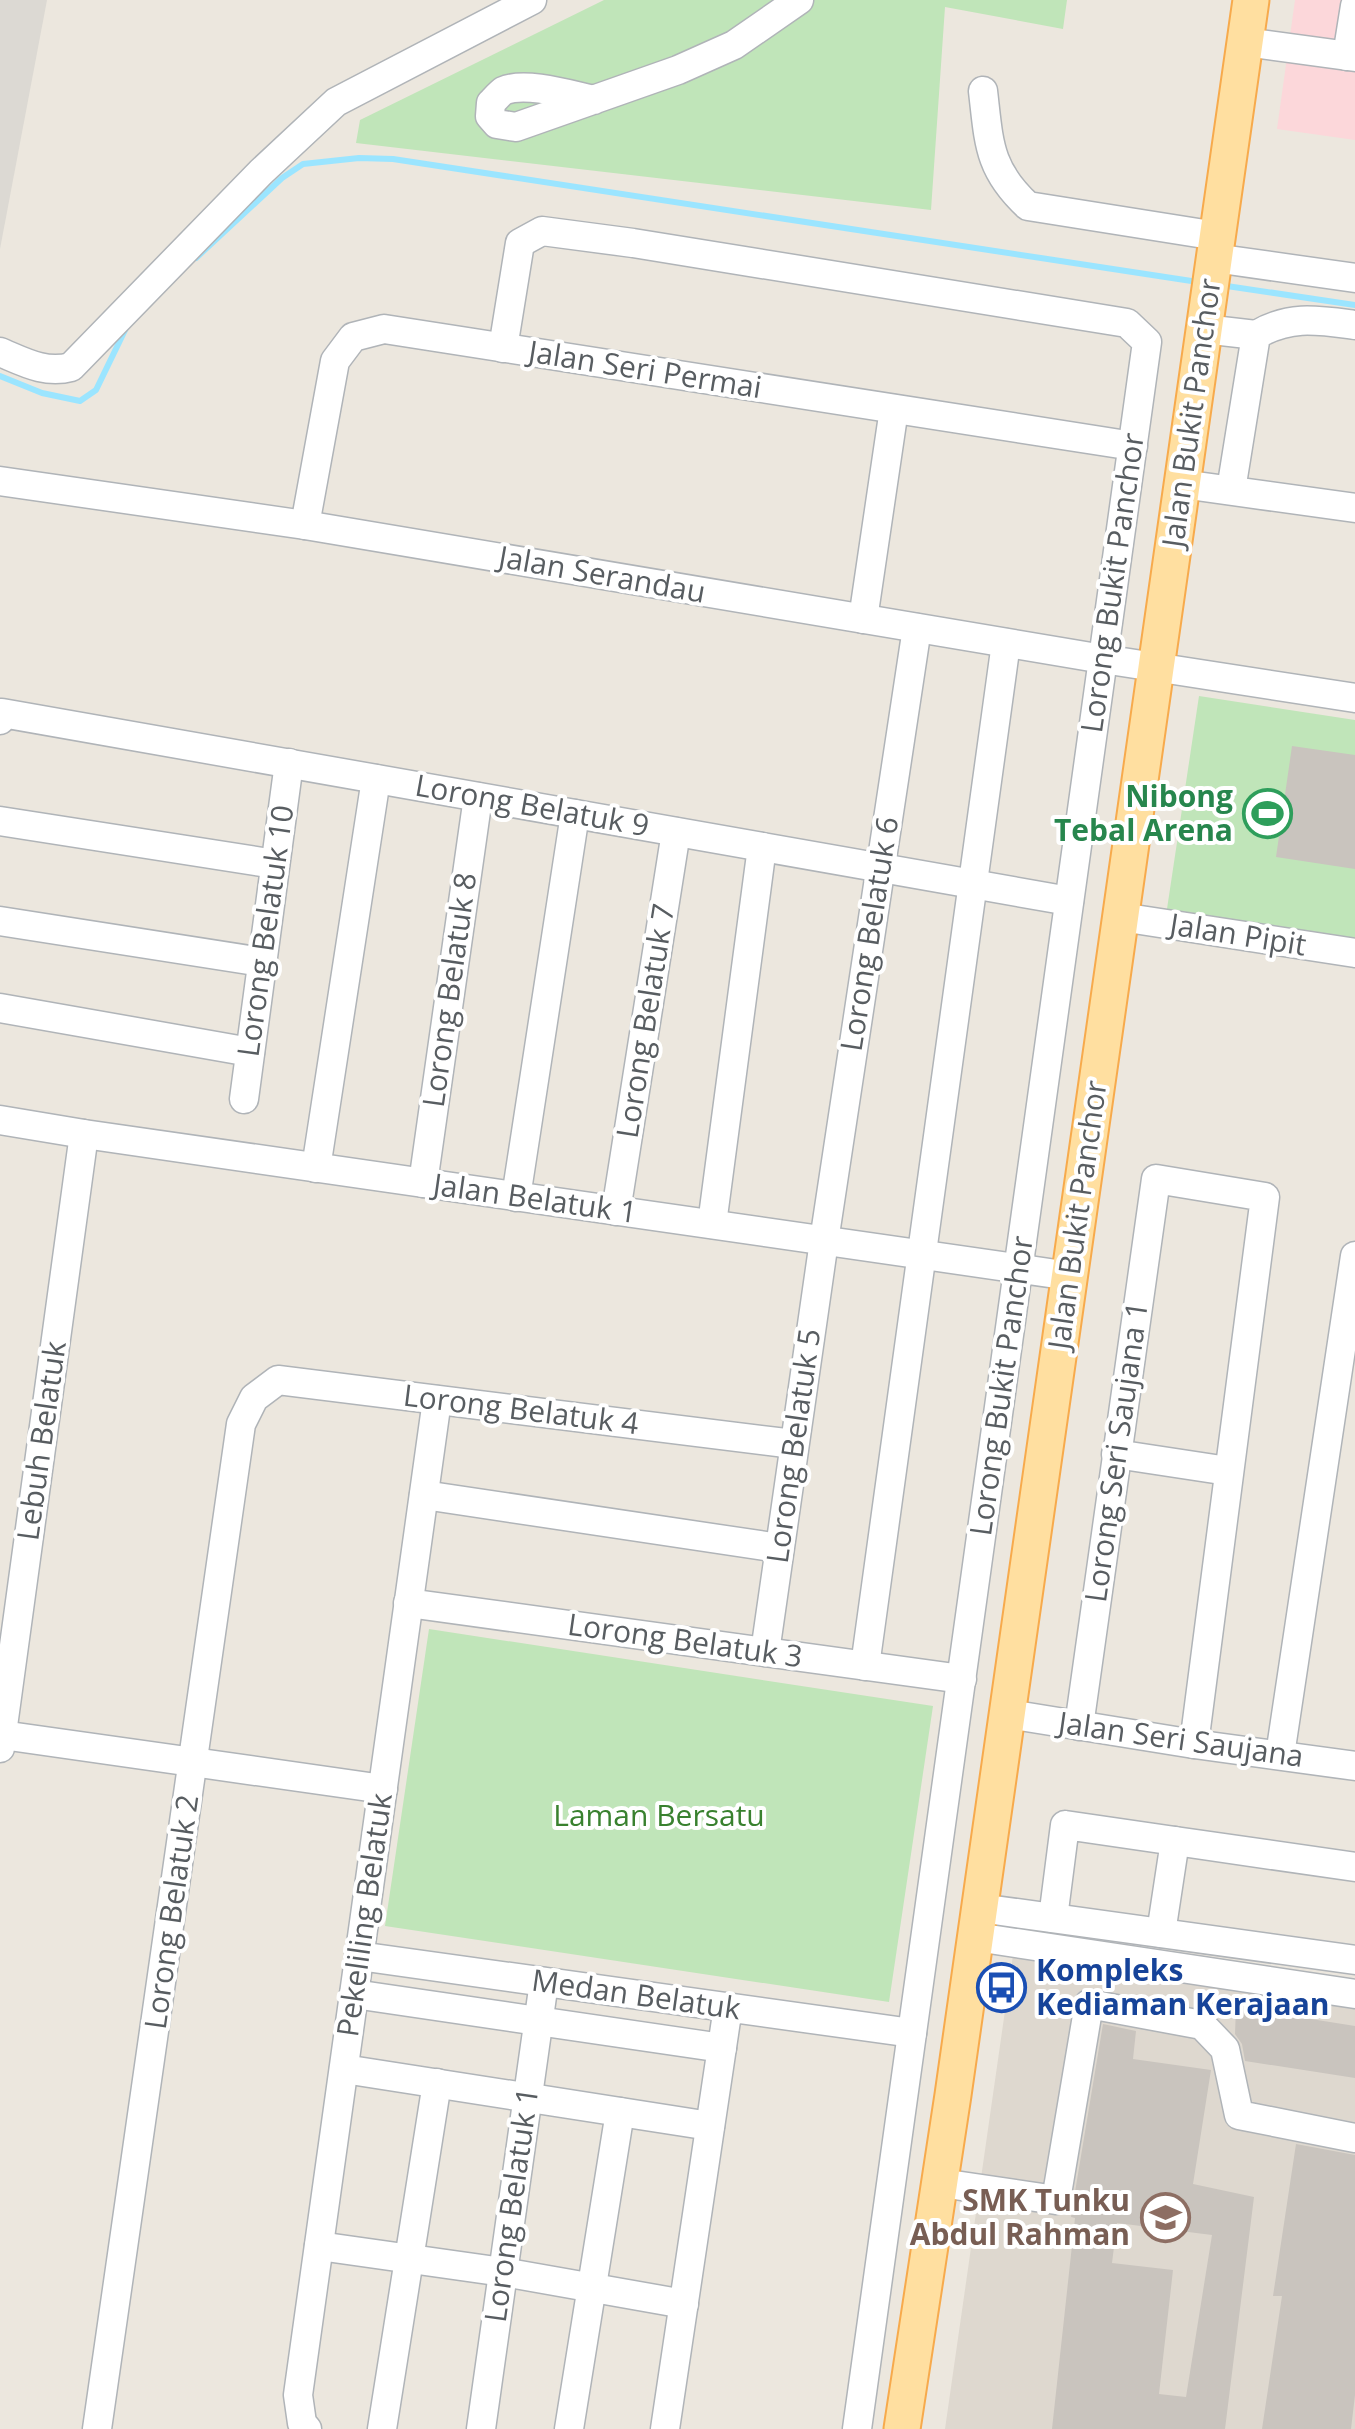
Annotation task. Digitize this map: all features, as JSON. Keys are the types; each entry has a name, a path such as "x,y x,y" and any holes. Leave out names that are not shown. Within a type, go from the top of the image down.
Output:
{"main road":[{"name":"Jalan Bukit Panchor","path":"902,2429 941,2183 1251,0"}],"street":[{"path":"0,352 41,369 58,371 71,367 261,172 336,102 532,0"},
{"path":"594,100 734,45 799,0"},
{"path":"1245,42 1351,57 1355,6"},
{"path":"983,91 990,150 1000,174 1028,206 1355,278"},
{"name":"Lorong Bukit Panchor","path":"503,348 520,243 542,231 1127,323 1147,342 857,2429"},
{"path":"1204,329 1256,335 1273,325 1296,320 1355,326"},
{"name":"Jalan Seri Permai","path":"306,525 335,361 353,337 384,329 1132,446"},
{"path":"1231,490 1256,335"},
{"path":"863,619 894,409"},
{"name":"Jalan Serandau","path":"0,481 306,525 1103,660 1355,698"},
{"path":"1182,484 1355,508"},
{"name":"Lorong Belatuk 6","path":"824,1241 918,628"},
{"path":"865,1666 1006,643"},
{"name":"Lorong Belatuk 9","path":"1,716 1070,901"},
{"name":"Lorong Belatuk 10","path":"244,1099 288,763"},
{"path":"316,1168 376,779"},
{"name":"Lorong Belatuk 8","path":"422,1183 478,796"},
{"path":"516,1197 575,814"},
{"path":"0,821 275,864"},
{"name":"Lorong Belatuk 7","path":"616,1211 676,832"},
{"path":"712,1224 762,847"},
{"name":"Jalan Pipit","path":"1120,917 1355,953"},
{"path":"0,921 262,962"},
{"path":"0,1008 250,1052"},
{"name":"Jalan Belatuk 1","path":"0,1120 1070,1276"},
{"name":"Lebuh Belatuk","path":"1,1742 84,1134"},
{"name":"Lorong Seri Saujana 1","path":"1079,1726 1156,1179 1265,1197 1228,1470"},
{"name":"Lorong Belatuk 5","path":"765,1652 824,1241"},
{"path":"1280,1755 1355,1256"},
{"name":"Lorong Belatuk 4","path":"254,1398 278,1380 794,1444"},
{"name":"Lorong Belatuk 2","path":"97,2429 241,1424 254,1398"},
{"name":"Pekeliling Belatuk","path":"307,2429 302,2423 298,2395 438,1400"},
{"path":"1116,1454 1228,1470 1194,1744"},
{"path":"424,1495 780,1548"},
{"name":"Lorong Belatuk 3","path":"408,1603 962,1679"},
{"name":"Jalan Seri Saujana","path":"1008,1714 1355,1766"},
{"path":"1,1742 193,1762 383,1789"},
{"path":"1053,1918 1065,1825 1355,1867"},
{"path":"1161,1933 1175,1841"},
{"path":"978,1922 1053,1918 1355,1960"},
{"path":"978,1922 1355,1994"},
{"name":"Medan Belatuk","path":"359,1956 912,2032"},
{"name":"Lorong Belatuk 1","path":"481,2429 544,1982"},
{"name":"Medan Belatuk","path":"354,1994 722,2048"},
{"path":"941,2183 1056,2200 1089,2004 1202,2025 1226,2049 1239,2115 1355,2138"},
{"path":"664,2429 728,2007"},
{"path":"344,2069 710,2126"},
{"path":"382,2429 437,2084"},
{"path":"569,2429 620,2112"},
{"path":"318,2246 503,2272 684,2304"}],"shaded area":[{"path":"0,0 47,0 0,249"},
{"path":"1295,0 1355,0 1355,140 1277,129"},
{"name":"SMK Tunku Abdul Rahman","path":"1013,1955 1355,2007 1355,2429 945,2429"}],"green space":[{"path":"604,0 1067,0 1063,29 945,7 931,210 356,143 360,120"},
{"name":"Nibong Tebal Arena","path":"1199,696 1355,720 1355,938 1167,909"},
{"name":"Laman Bersatu","path":"429,1629 933,1706 889,2002 385,1926"}],"building":[{"path":"1292,746 1355,755 1355,869 1276,857"},
{"path":"1236,2007 1355,2026 1355,2078 1245,2061 1242,2044 1235,2034"},
{"path":"1103,2024 1136,2031 1133,2059 1211,2070 1193,2184 1254,2197 1225,2429 1052,2429 1075,2218 1071,2217","holes":["1117,2223 1212,2235 1186,2397 1159,2394 1173,2270 1112,2263"]},
{"path":"1296,2144 1355,2155 1355,2395 1351,2429 1262,2429 1282,2296 1273,2296"}],"waterway":[{"path":"196,258 282,178 303,164 359,158 393,159 1198,282"},
{"path":"1220,285 1355,305"},
{"path":"0,376 42,393 80,401 96,390 127,326"}],"place":[{"name":"Nibong Tebal Arena","path":"1268,814"},
{"name":"Kompleks Kediaman Kerajaan","path":"1001,1988"},
{"name":"SMK Tunku Abdul Rahman","path":"1165,2218"}]}
